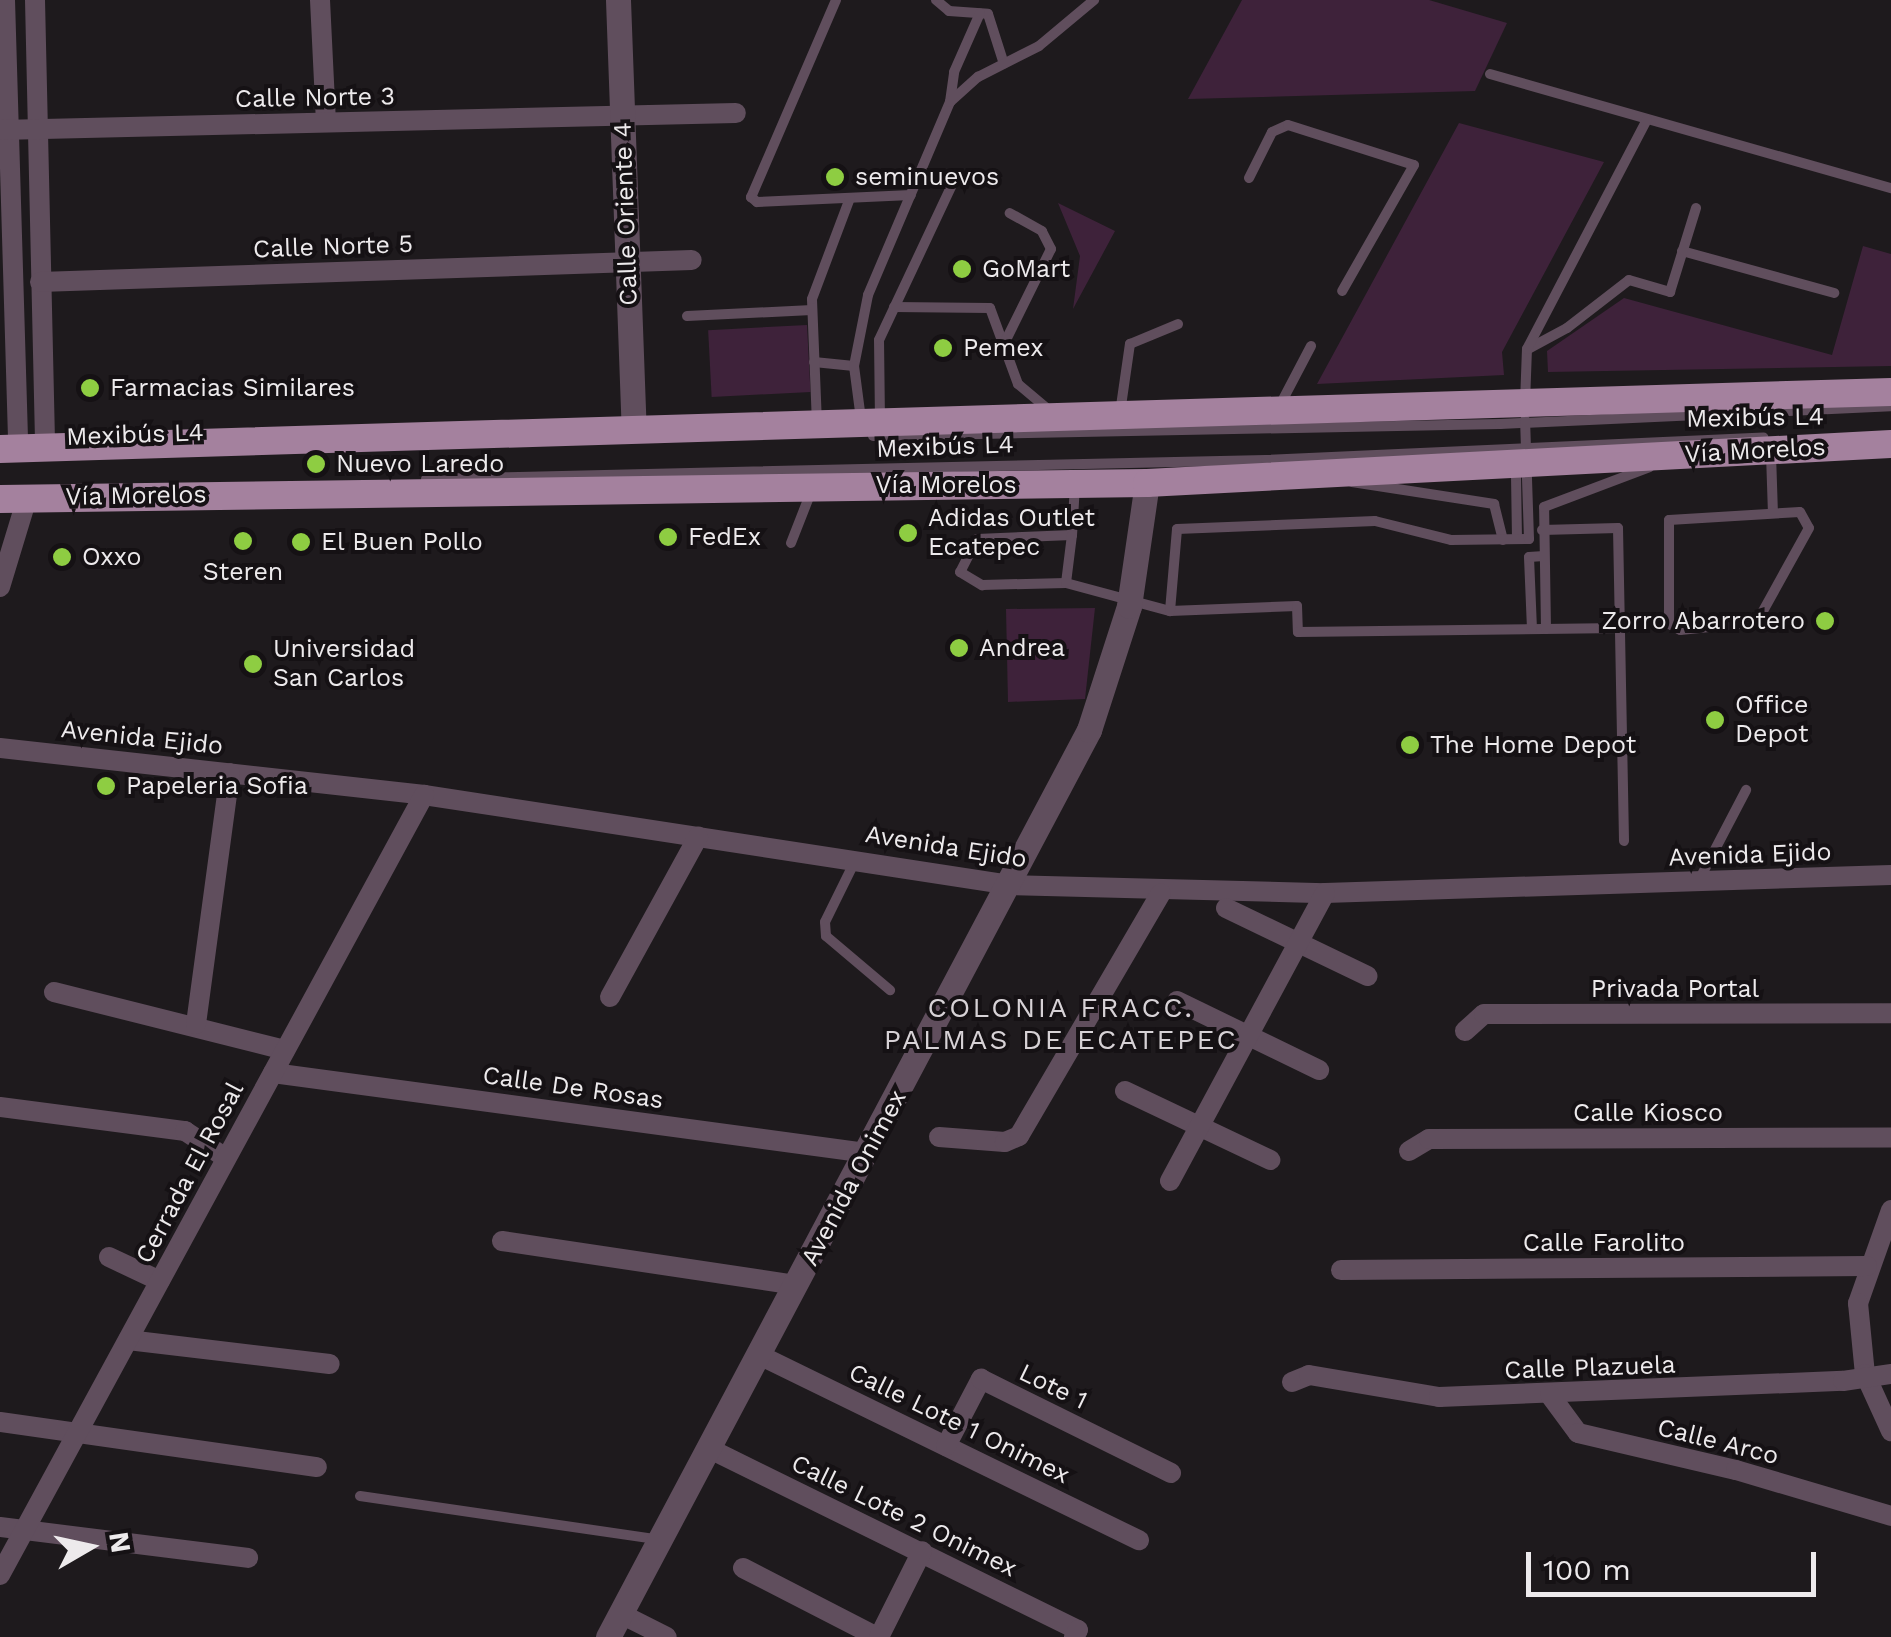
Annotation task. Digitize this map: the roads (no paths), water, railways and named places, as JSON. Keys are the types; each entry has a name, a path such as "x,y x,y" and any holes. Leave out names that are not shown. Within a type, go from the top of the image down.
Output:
{"main road":[{"name":"Vía Morelos","path":"16,452 634,428 1276,412 1525,413 1891,392"},
{"name":"Vía Morelos","path":"9,495 1147,483 1317,474 1526,455 1688,454 1891,444"}],"street":[{"path":"5,0 7,281 16,452"},
{"path":"16,452 40,282 34,0"},
{"path":"320,0 326,122"},
{"name":"Calle Oriente 4","path":"618,0 634,428"},
{"name":"Calle Norte 3","path":"4,130 736,112"},
{"name":"Calle Norte 5","path":"40,282 692,260"},
{"name":"Avenida Onimex","path":"608,1637 1011,885 1089,730 1130,598 1147,483"},
{"path":"0,587 9,495"},
{"name":"Avenida Ejido","path":"0,748 424,794 1011,885 1161,893 1326,892 1891,875"},
{"path":"196,1024 230,773"},
{"name":"Cerrada El Rosal","path":"0,1575 424,794"},
{"path":"610,997 698,837"},
{"path":"1170,1182 1326,892"},
{"path":"939,1137 1005,1142 1019,1136 1161,893"},
{"path":"1226,908 1367,976"},
{"path":"54,992 196,1024 286,1050"},
{"path":"1177,1001 1320,1070"},
{"name":"Privada Portal","path":"1465,1031 1484,1014 1891,1014"},
{"name":"Calle De Rosas","path":"273,1073 866,1153"},
{"path":"1125,1091 1197,1130 1270,1160"},
{"path":"0,1107 184,1131 226,1158"},
{"name":"Calle Kiosco","path":"1409,1150 1429,1139 1891,1137"},
{"path":"1891,1210 1884,1239 1867,1266 1858,1303 1865,1374 1891,1431"},
{"path":"502,1241 797,1285"},
{"path":"110,1257 160,1281"},
{"name":"Calle Farolito","path":"1341,1270 1867,1266"},
{"path":"128,1340 330,1364"},
{"name":"Calle Lote 1 Onimex","path":"757,1354 1139,1540"},
{"name":"Calle Plazuela","path":"1292,1382 1309,1375 1439,1397 1844,1381 1865,1374 1891,1374"},
{"name":"Lote 1","path":"946,1446 981,1379 1171,1473"},
{"name":"Calle Arco","path":"1550,1395 1578,1433 1736,1470 1891,1516"},
{"path":"0,1422 317,1466"},
{"name":"Calle Lote 2 Onimex","path":"708,1448 922,1551 1076,1634"},
{"path":"0,1527 248,1558"},
{"path":"743,1568 878,1637 922,1551"},
{"path":"620,1614 667,1637"}],"lane":[{"path":"836,0 750,194 756,202 911,194"},
{"path":"936,0 949,11 984,14"},
{"path":"984,0 984,14 1004,64"},
{"path":"950,102 1069,25 1094,0"},
{"path":"871,423 854,366 868,295 950,102 954,72 984,14"},
{"path":"1490,74 1891,188"},
{"path":"1170,611 1177,528 1375,520 1451,540 1529,538 1527,350 1647,119"},
{"path":"1249,178 1272,132 1288,125 1414,165 1342,291"},
{"path":"871,423 879,340 957,174"},
{"path":"817,424 812,310 815,280 850,198"},
{"path":"1527,350 1567,328 1628,280 1670,292 1696,208"},
{"path":"1004,344 1052,249 1042,230 1010,213"},
{"path":"1682,252 1834,292"},
{"path":"894,307 990,308 1024,394 1062,419"},
{"path":"687,316 812,310"},
{"path":"1120,417 1130,344 1178,324"},
{"path":"1276,412 1311,346"},
{"path":"814,362 854,366"},
{"name":"Mexibús L4","path":"16,452 1891,406"},
{"name":"Mexibús L4","path":"9,495 1526,455 1891,434"},
{"path":"1770,450 1773,513"},
{"path":"1546,629 1542,530 1550,502 1688,454"},
{"path":"1317,474 1448,502 1494,504 1504,540"},
{"path":"1066,583 1075,484"},
{"path":"791,543 813,486"},
{"path":"1800,512 1810,521 1757,622 1680,630 1669,624 1669,520 1773,513 1800,512"},
{"path":"1542,530 1618,528 1624,841"},
{"path":"1072,535 977,540 960,572 982,585 1066,583 1170,611 1298,606 1298,632 1620,628"},
{"path":"1532,629 1529,557 1544,556"},
{"path":"1698,882 1746,790"},
{"path":"856,858 825,922 826,936 890,990"},
{"path":"360,1496 659,1540"}],"place":[{"name":"seminuevos","path":"835,177"},
{"name":"GoMart","path":"962,269"},
{"name":"Pemex","path":"943,348"},
{"name":"Farmacias Similares","path":"90,388"},
{"name":"Nuevo Laredo","path":"316,464"},
{"name":"Adidas Outlet Ecatepec","path":"908,533"},
{"name":"FedEx","path":"668,537"},
{"name":"Steren","path":"243,541"},
{"name":"El Buen Pollo","path":"301,542"},
{"name":"Oxxo","path":"62,557"},
{"name":"Zorro Abarrotero","path":"1825,621"},
{"name":"Andrea","path":"959,648"},
{"name":"Universidad San Carlos","path":"253,664"},
{"name":"Office Depot","path":"1715,720"},
{"name":"The Home Depot","path":"1410,745"},
{"name":"Papeleria Sofia","path":"106,786"}],"district":[{"name":"COLONIA FRACC. PALMAS DE ECATEPEC","path":"1061,1024"}]}
